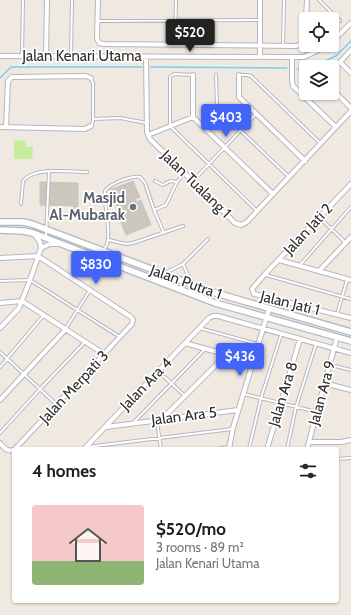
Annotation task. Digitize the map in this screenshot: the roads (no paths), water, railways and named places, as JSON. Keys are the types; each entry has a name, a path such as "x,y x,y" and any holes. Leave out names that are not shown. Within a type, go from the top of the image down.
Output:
{"main road":[{"name":"Jalan Putra 1","path":"0,222 24,222 192,285 351,332"},
{"name":"Jalan Putra 1","path":"0,230 33,233 215,303 267,316 351,341"}],"street":[{"path":"46,56 47,0"},
{"path":"98,0 97,38 99,43 260,46 299,45"},
{"path":"260,0 260,57"},
{"path":"306,12 307,0"},
{"path":"339,35 351,23"},
{"path":"351,50 340,62 351,73"},
{"name":"Jalan Kenari Utama","path":"0,56 304,57 314,52"},
{"path":"146,57 146,123 148,136 193,117"},
{"path":"292,57 293,86 336,127"},
{"path":"193,75 193,117 273,194"},
{"path":"238,75 239,97 306,161"},
{"path":"6,127 8,81 12,77 86,76 91,78"},
{"path":"339,96 351,109"},
{"name":"Jalan Tualang 1","path":"148,136 184,173 238,224 244,224 306,161 351,109"},
{"path":"0,127 85,129 91,126"},
{"name":"Jalan Jati 2","path":"264,274 351,184"},
{"path":"0,328 19,308 30,280 41,248 38,238 33,233"},
{"path":"319,271 351,237"},
{"path":"41,248 50,244 60,244"},
{"path":"0,258 38,256 90,290"},
{"path":"279,260 349,279"},
{"name":"Jalan Jati 1","path":"264,274 252,288 253,293 351,318"},
{"name":"Jalan Merpati 3","path":"17,447 132,324 133,320 131,317 90,290"},
{"path":"0,303 22,301 104,354"},
{"path":"229,447 238,410 269,309"},
{"name":"Jalan Ara 4","path":"86,447 209,318 218,316 262,329"},
{"path":"0,400 66,329"},
{"path":"262,329 351,353"},
{"name":"Jalan Ara 9","path":"308,447 337,337"},
{"name":"Jalan Ara 8","path":"268,447 300,339"},
{"path":"185,343 253,362"},
{"path":"158,420 185,396 226,355"},
{"path":"324,383 351,390"},
{"name":"Jalan Ara 5","path":"105,427 134,422 238,410"},
{"path":"309,442 341,442 351,440"},
{"path":"0,443 6,450 12,450"}],"lane":[{"path":"22,56 23,0"},
{"path":"71,56 72,0"},
{"path":"175,44 176,0"},
{"path":"283,46 284,0"},
{"path":"319,0 340,21"},
{"path":"97,21 260,20"},
{"path":"193,75 174,74 170,77 170,126 257,211"},
{"path":"238,75 247,74 251,76 321,143"},
{"path":"216,75 216,107 290,178"},
{"path":"91,78 93,83 93,119 91,126"},
{"path":"193,181 256,114"},
{"path":"93,119 120,118 146,123"},
{"path":"21,204 24,180 26,177 35,173 49,171 88,172"},
{"path":"45,238 49,171"},
{"path":"154,210 166,205 177,182 184,173"},
{"path":"100,250 106,248 109,240 105,191 109,186 132,177 140,177 145,183 164,233"},
{"path":"155,181 163,185 170,181 177,182"},
{"path":"299,266 351,207"},
{"path":"319,218 346,243"},
{"path":"109,240 126,244 133,243 182,226"},
{"path":"163,274 183,264 208,239"},
{"path":"183,264 192,285"},
{"path":"264,274 351,299"},
{"path":"337,314 349,279"},
{"path":"0,281 30,280 120,338"},
{"path":"66,329 90,290"},
{"path":"0,367 44,315"},
{"path":"199,328 258,344"},
{"path":"249,447 261,398 281,334"},
{"path":"0,433 86,342"},
{"path":"287,447 296,407 316,344"},
{"path":"134,422 205,349"},
{"path":"0,352 57,404"},
{"path":"330,364 351,370"},
{"path":"158,371 185,396"},
{"path":"243,394 317,412"},
{"path":"158,420 161,447"},
{"path":"92,447 233,428"},
{"path":"339,460 351,458"}],"waterway":[{"path":"327,60 336,56 351,41"},
{"path":"0,78 11,67 142,67"},
{"path":"151,67 287,68"}],"place":[{"name":"Masjid Al-Mubarak","path":"133,207"}]}
